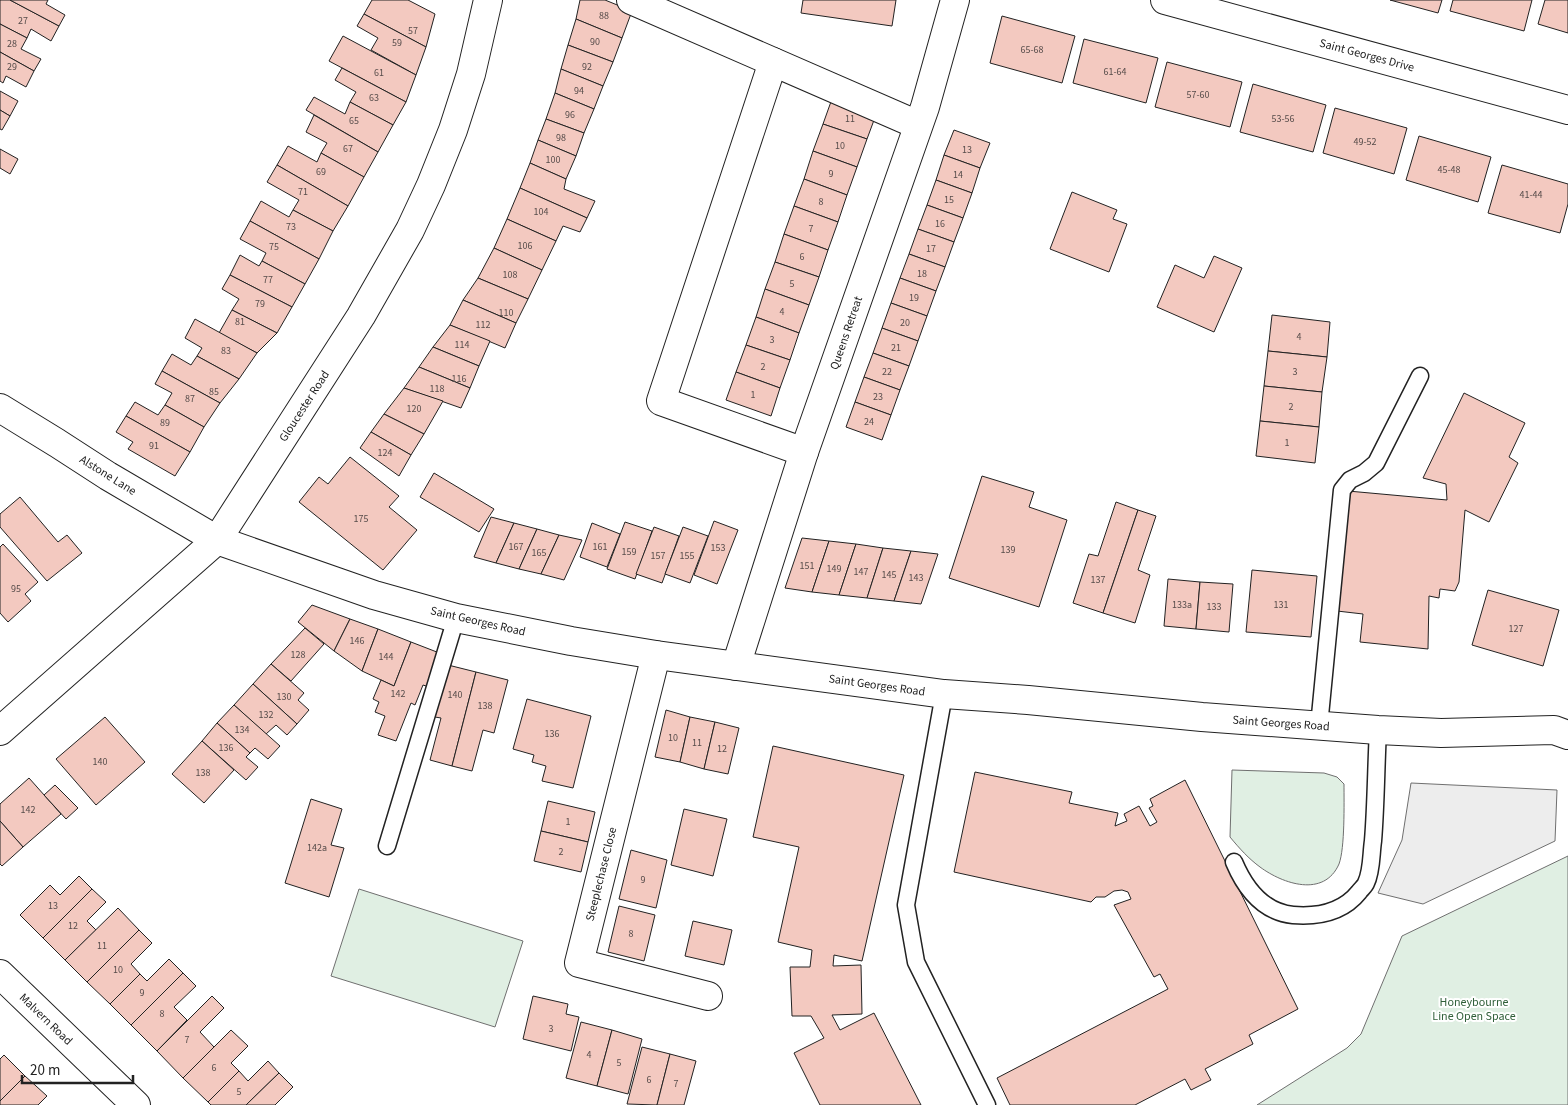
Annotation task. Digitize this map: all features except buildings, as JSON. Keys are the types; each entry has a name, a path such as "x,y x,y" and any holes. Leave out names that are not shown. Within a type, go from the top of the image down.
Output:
{"street":[{"name":"Gloucester Road","path":"0,731 217,540 362,316 410,230 431,185 453,130 471,74 488,0"},
{"path":"631,0 918,125"},
{"name":"Queens Retreat","path":"736,666 804,452 925,107 955,0"},
{"name":"Saint Georges Drive","path":"1165,0 1568,110"},
{"path":"773,62 661,401 804,452"},
{"name":"Alstone Lane","path":"2,412 217,540"},
{"name":"Saint Georges Road","path":"217,540 374,595 456,618 571,641 656,655 944,694 1319,726 1441,733 1563,730"},
{"name":"Steeplechase Close","path":"656,655 579,963 708,996"},
{"name":"Malvern Road","path":"0,974 136,1105"}],"lane":[{"path":"1319,726 1342,490 1350,480 1364,473 1376,463 1420,376"},
{"path":"387,846 456,618"},
{"path":"944,694 906,905 916,962 987,1105"},
{"path":"1234,862 1241,880 1254,896 1270,907 1288,914 1308,916 1327,913 1342,906 1355,896 1366,883 1371,860 1375,815 1378,730"}],"green space":[{"path":"1232,770 1324,773 1337,777 1344,784 1344,825 1341,857 1332,875 1324,881 1302,885 1269,873 1244,853 1230,837"},
{"name":"Honeybourne Line Open Space","path":"1568,856 1568,1105 1257,1105 1347,1048 1361,1034 1402,936"},
{"path":"359,889 523,941 495,1027 331,976"}],"shaded area":[{"path":"1411,783 1557,790 1555,841 1423,904 1378,893 1402,840"}]}
